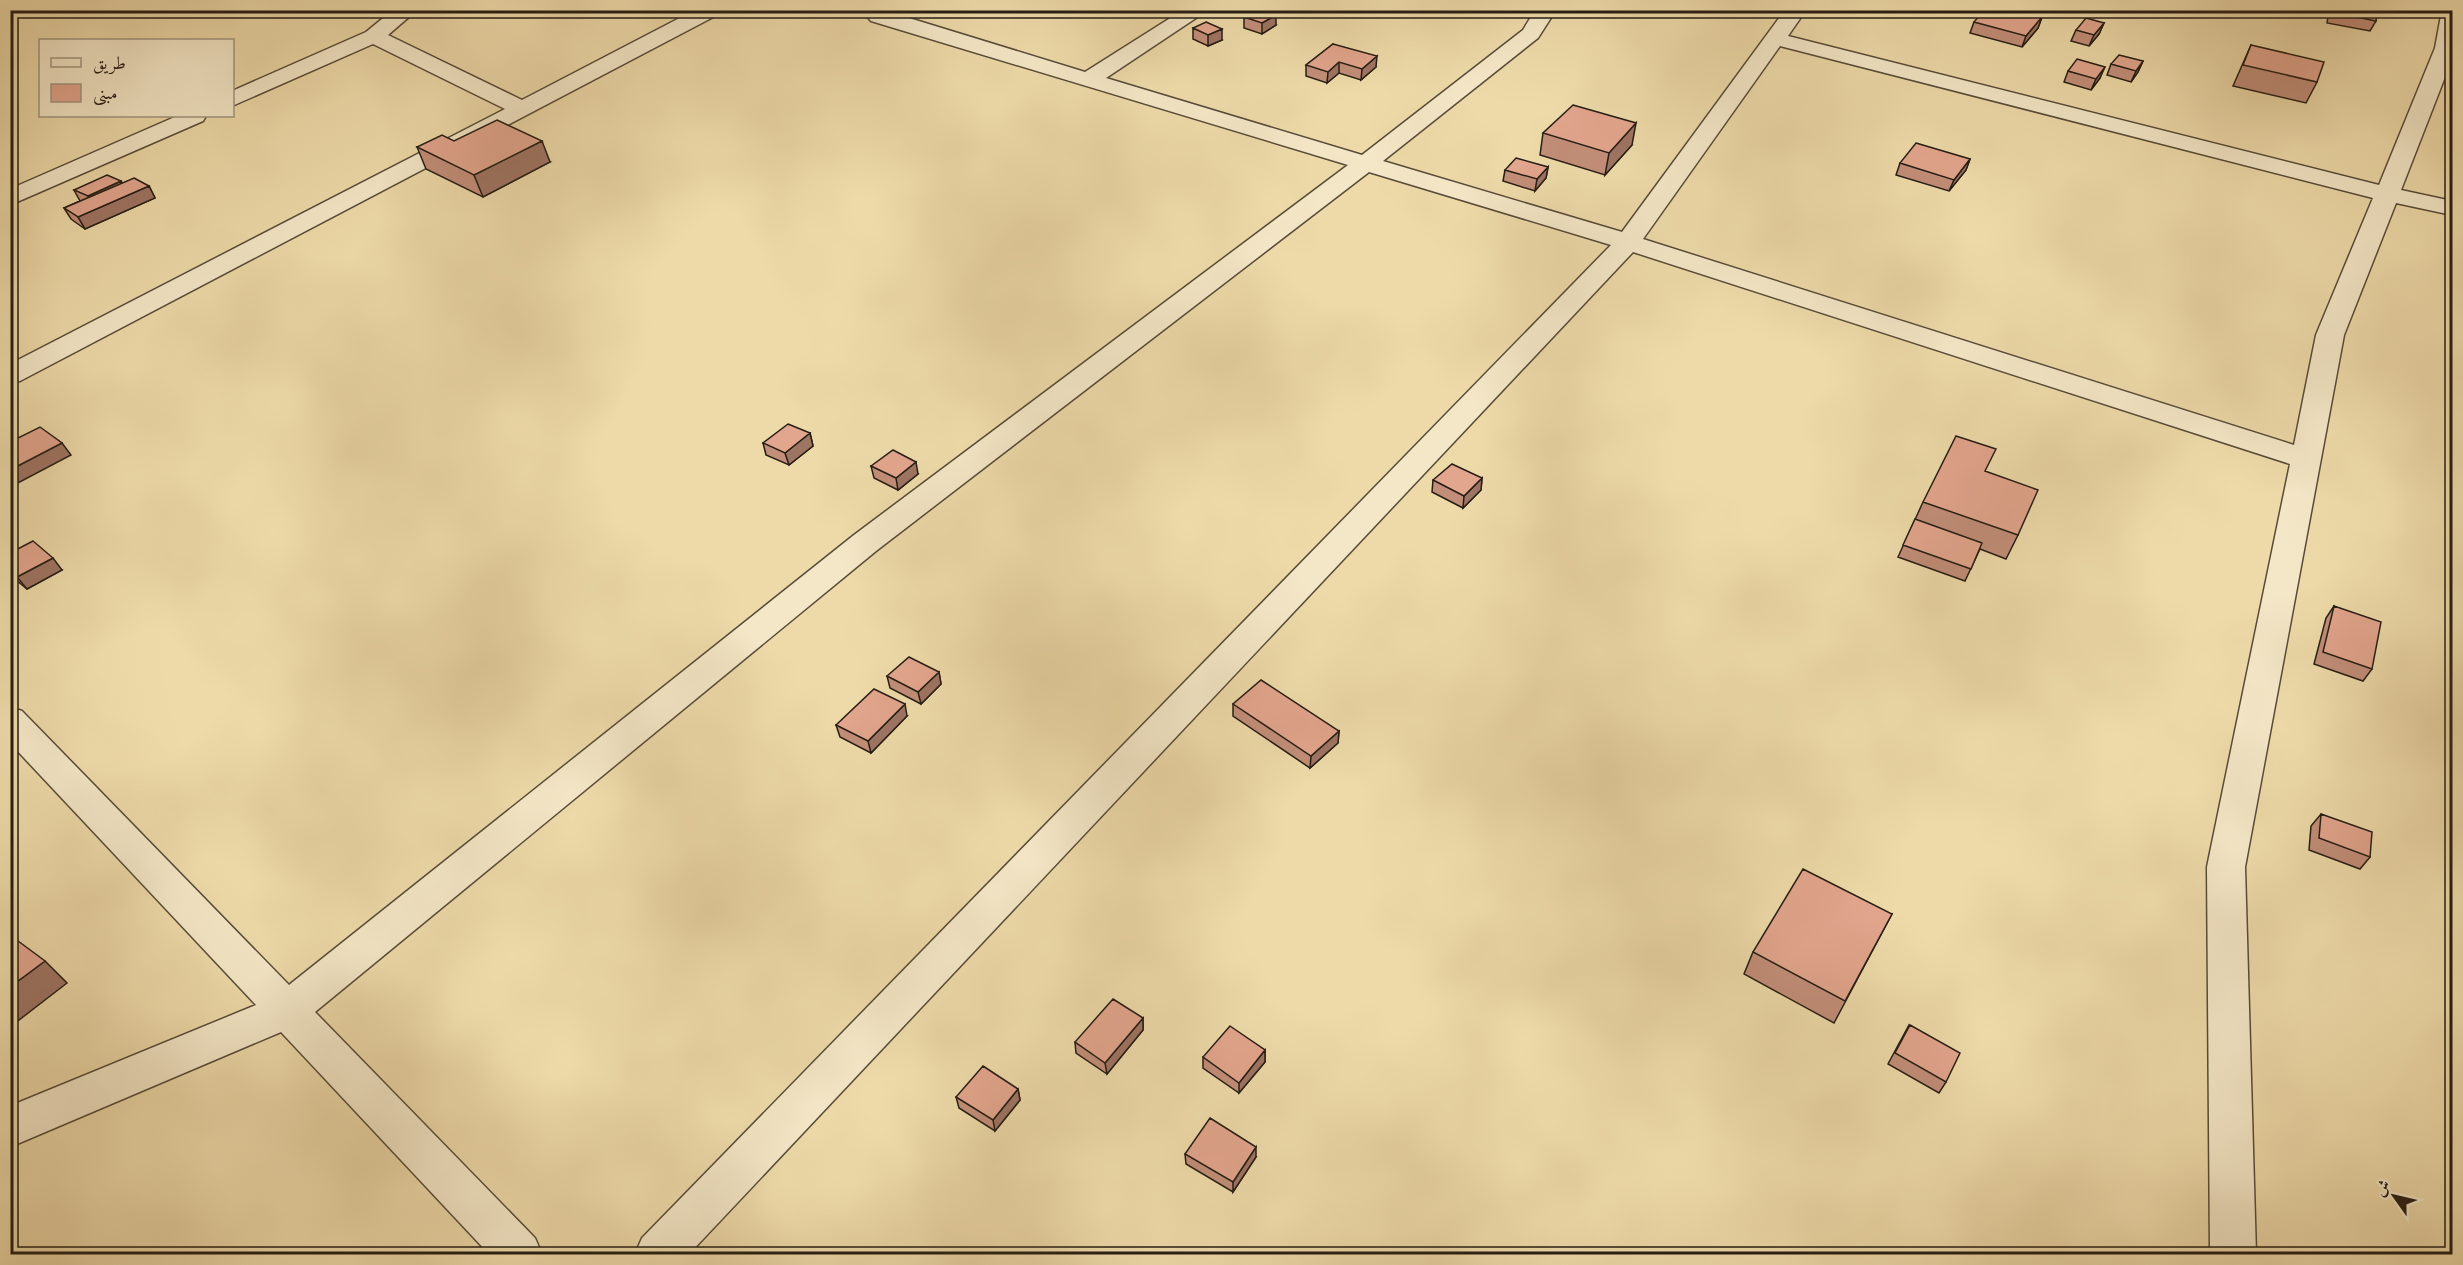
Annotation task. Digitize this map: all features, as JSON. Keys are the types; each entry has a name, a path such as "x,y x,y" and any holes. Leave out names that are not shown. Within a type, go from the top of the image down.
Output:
{"street":[{"path":"234,98 374,36 407,10"},
{"path":"10,375 712,10"},
{"path":"871,10 878,17 1628,242 2306,459"},
{"path":"1088,80 1198,10"},
{"path":"10,1127 287,1011 865,543 1365,164 1531,34 1546,10"},
{"path":"658,1254 1628,242 1796,10"},
{"path":"2233,1254 2226,867 2330,335 2446,48 2452,10"},
{"path":"374,36 523,109"},
{"path":"1776,39 2387,194 2452,208"},
{"path":"10,198 193,117"},
{"path":"10,720 519,1254"}],"building":[{"path":"1255,10 1263,10 1276,15 1262,23 1244,17"},
{"path":"1984,10 2016,10 2042,17 2026,36 1974,22"},
{"path":"2333,10 2376,10 2376,21 2332,12"},
{"path":"2086,18 2104,23 2094,35 2076,30"},
{"path":"1206,22 1222,29 1208,35 1193,28"},
{"path":"1333,44 1377,56 1362,69 1339,62 1328,72 1306,65"},
{"path":"2251,45 2324,62 2317,82 2243,65"},
{"path":"2119,55 2143,61 2136,71 2111,64"},
{"path":"2077,59 2105,67 2096,79 2068,71"},
{"path":"1573,105 1636,123 1609,153 1543,133"},
{"path":"497,120 542,141 474,175 417,147 442,135 454,141"},
{"path":"1916,143 1970,159 1954,180 1900,163"},
{"path":"1516,158 1548,167 1537,179 1505,170"},
{"path":"107,175 121,181 88,196 74,190"},
{"path":"134,178 149,186 78,217 64,208"},
{"path":"788,424 810,433 785,453 763,443"},
{"path":"40,427 62,443 10,470 10,442"},
{"path":"1956,436 1996,449 1985,471 2038,490 2018,535 1923,502"},
{"path":"893,450 916,462 896,478 871,466"},
{"path":"1452,464 1482,478 1464,496 1433,480"},
{"path":"1915,519 1982,543 1971,569 1903,545"},
{"path":"33,541 53,558 17,577 10,571 10,553"},
{"path":"2334,606 2381,622 2372,669 2323,652"},
{"path":"909,657 939,672 918,692 887,676"},
{"path":"1261,680 1339,731 1311,756 1233,704"},
{"path":"874,689 905,704 868,741 836,725"},
{"path":"2321,814 2372,832 2370,857 2319,838"},
{"path":"1803,869 1892,914 1845,1001 1753,952"},
{"path":"10,935 45,961 10,987"},
{"path":"1113,999 1143,1018 1105,1063 1075,1042"},
{"path":"1910,1025 1960,1053 1946,1082 1895,1053"},
{"path":"1230,1026 1265,1050 1239,1083 1203,1057"},
{"path":"983,1066 1018,1089 993,1120 956,1097"},
{"path":"1210,1118 1256,1147 1233,1182 1185,1154"}]}
